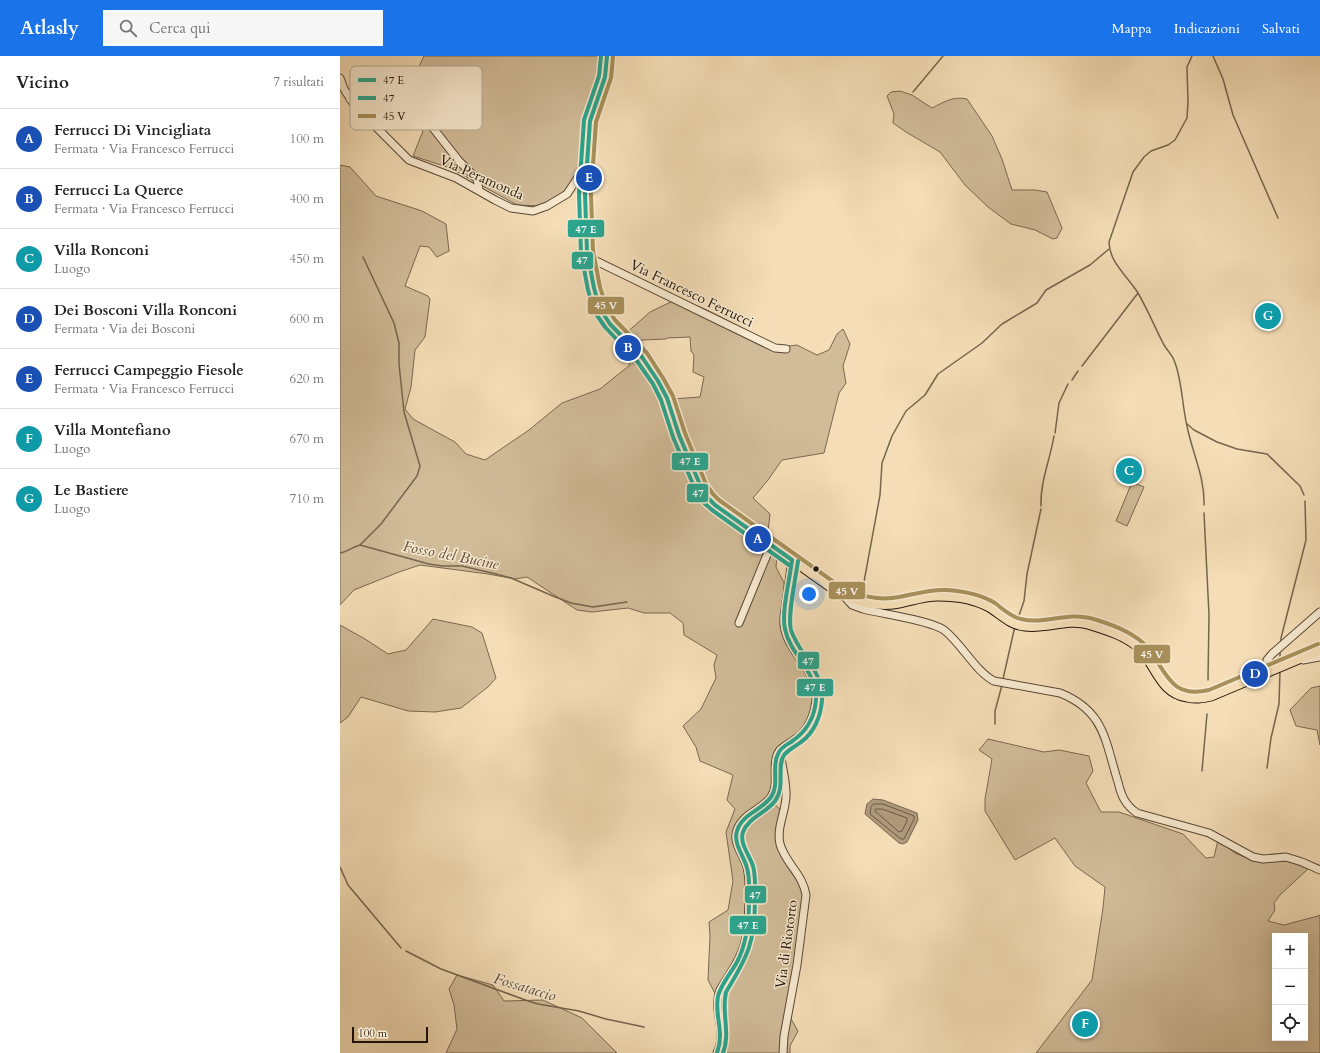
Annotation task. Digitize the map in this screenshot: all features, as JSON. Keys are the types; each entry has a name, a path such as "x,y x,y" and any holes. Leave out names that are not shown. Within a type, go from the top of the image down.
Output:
{"main road":[{"path":"608,56 605,77 590,121 587,166 585,202 588,257 594,288 600,309 616,332 642,358 658,381 667,398 679,434 704,492 715,505 842,595 862,602 881,604 894,604 932,596 965,599 990,607 1016,624 1032,626 1066,622 1081,623 1124,638 1140,648 1163,683 1172,692 1184,697 1204,698 1320,650"}],"street":[{"name":"Via Peramonda","path":"340,78 350,99"},
{"name":"Via Peramonda","path":"379,130 409,160 456,178 511,208 527,211 539,210 567,194 587,166"},
{"path":"435,130 477,180 479,190"},
{"name":"Via Francesco Ferrucci","path":"588,257 775,348 786,349"},
{"path":"739,623 771,545"},
{"path":"716,1053 720,1045 722,1034 717,1006 718,996 741,954 746,942 748,928 748,873 737,843 737,830 747,816 766,802 773,794 775,788 776,758 780,750 798,738 805,730 811,719 816,700 815,682 794,650 784,626 792,560"},
{"path":"842,595 852,605 863,609 937,626 951,637 990,679 1002,683 1060,694 1070,697 1084,706 1095,717 1100,727 1122,796 1130,808 1137,812 1209,833 1253,857 1286,857 1320,870"},
{"path":"1265,672 1267,660 1281,645 1320,612"},
{"path":"1283,665 1320,657"},
{"name":"Via di Riotorto","path":"780,750 786,793 780,826 780,844 782,850 800,876 806,889 797,965 784,1036 783,1053"}],"shaded area":[{"path":"424,56 599,56 601,64 589,120 583,167 565,193 541,206 517,205 450,168 413,156 423,131 422,130 482,130 482,66 419,66"},
{"path":"900,91 912,95 932,108 953,99 967,99 992,136 1002,159 1012,190 1035,190 1047,192 1062,228 1057,238 1053,239 1035,230 1011,224 988,207 965,185 940,152 893,123 894,114 887,96 891,92"},
{"path":"340,165 350,167 376,196 422,211 446,224 449,251 437,257 429,247 420,246 405,286 428,296 430,299 425,337 415,350 411,387 405,409 413,419 455,442 466,454 485,460 529,430 562,403 600,389 630,365 616,342 650,312 679,298 707,310 780,347 797,345 817,355 829,350 837,334 843,329 850,344 843,366 846,383 839,393 824,453 782,460 753,498 770,514 768,531 778,544 776,567 784,583 783,625 809,677 815,693 810,715 801,731 780,746 772,790 767,798 780,809 777,829 799,879 804,898 787,1012 798,1031 790,1046 790,1053 720,1053 725,1037 722,1007 708,980 710,936 709,922 728,910 733,881 726,832 735,809 727,800 733,775 700,761 696,747 683,726 701,709 716,678 714,665 717,655 684,635 683,623 670,613 644,613 628,608 592,612 577,610 527,577 515,579 420,565 354,590 340,605","holes":["690,337 691,351 694,355 693,372 704,377 700,397 671,399 656,368 635,344 642,340"]},
{"path":"1132,482 1144,487 1127,526 1116,521"},
{"path":"433,619 472,627 482,633 496,678 488,687 461,708 435,712 408,711 361,697 348,717 340,723 340,625 388,654 406,650"},
{"path":"1320,686 1320,745 1317,730 1296,726 1290,710 1311,688"},
{"path":"988,739 1044,752 1059,750 1089,756 1093,771 1086,783 1101,812 1119,812 1183,834 1206,858 1214,857 1218,840 1235,853 1254,861 1289,861 1308,869 1280,895 1274,903 1275,910 1268,921 1284,925 1320,915 1320,1053 1036,1053 1092,980 1105,887 1075,866 1055,838 1015,860 985,811 985,799 992,759 979,750"},
{"path":"457,975 493,985 504,1001 543,1000 582,1018 617,1053 446,1053 457,1029 454,1005 449,989"}],"water":[{"path":"873,799 883,800 917,813 918,820 907,842 903,844 899,843 865,814 867,804"}],"waterway":[{"path":"913,92 943,56"},
{"path":"1192,56 1187,67 1187,118 1175,140 1168,145 1151,151 1144,157 1133,172 1109,242 1112,256 1138,293 1164,345 1172,356 1177,367 1185,418 1202,484 1204,505"},
{"path":"1213,56 1223,79 1233,115 1278,218"},
{"path":"861,598 880,495 882,463 892,436 906,411 925,395 938,374 982,343 1002,324 1037,303 1046,290 1090,265 1109,249"},
{"path":"360,545 381,524 417,476 420,466 404,412 399,364 399,343 394,323 363,257"},
{"path":"1082,366 1138,293"},
{"path":"1072,380 1078,371"},
{"path":"1055,433 1059,403 1068,384"},
{"path":"1187,424 1194,430 1217,442 1237,449 1267,454 1300,486 1304,495"},
{"path":"1041,506 1042,488 1054,436"},
{"path":"1281,643 1306,540 1305,501"},
{"path":"1017,621 1024,601 1027,574 1041,509"},
{"path":"1204,513 1209,615 1208,680"},
{"name":"Fosso del Bucine","path":"340,553 360,545 429,564 442,566 462,566 511,578 571,603 593,607 627,602"},
{"path":"1003,679 1015,626"},
{"path":"1280,651 1280,663"},
{"path":"1267,768 1271,738 1279,704 1280,671"},
{"path":"995,724 995,711 1002,685"},
{"path":"1202,771 1207,714"},
{"name":"Fossataccio","path":"340,867 348,885 401,948"},
{"name":"Fossataccio","path":"406,951 441,969 528,1001 579,1011 606,1019 644,1027"}],"transit line":[{"name":"47","path":"601,56 599,76 584,120 579,194 581,253 588,290 594,311 605,327 637,361 653,384 661,400 673,437 695,489 703,502 789,565"},
{"path":"607,56 605,77 590,121 585,194 587,252 600,309 610,324 642,357 658,381 667,398 679,435 701,487 708,498 715,505 792,560"},
{"path":"613,57 611,78 596,122 591,194 593,251 600,287 606,306 615,320 647,353 663,378 673,396 685,433 706,484 719,500 845,590 868,597 880,598 899,597 939,590 959,591 977,595 989,600 1010,615 1021,619 1038,621 1073,616 1097,620 1124,630 1142,642 1150,651 1168,678 1175,685 1184,690 1195,692 1209,690 1318,644"},
{"path":"717,1053 720,1037 717,1011 718,996 721,987 735,966 740,955 748,925 749,876 746,863 736,841 737,831 743,820 767,802 771,797 775,787 775,764 779,752 783,747 801,734 809,724 815,706 815,689 812,680 808,671 792,647 785,629 784,614 792,560"},
{"name":"47","path":"723,1053 726,1038 726,992 745,958 754,927 755,874 742,841 743,832 745,827 753,819 775,801 780,789 781,765 784,755 810,734 816,724 822,700 822,690 819,680 791,630 791,606 798,561"}],"place":[{"name":"Ferrucci Campeggio Fiesole","path":"589,178"},
{"name":"Le Bastiere","path":"1268,316"},
{"name":"Ferrucci La Querce","path":"628,348"},
{"name":"Villa Ronconi","path":"1129,471"},
{"name":"Ferrucci Di Vincigliata","path":"758,539"},
{"name":"Dei Bosconi Villa Ronconi","path":"1255,674"},
{"name":"Villa Montefiano","path":"1085,1024"}]}
